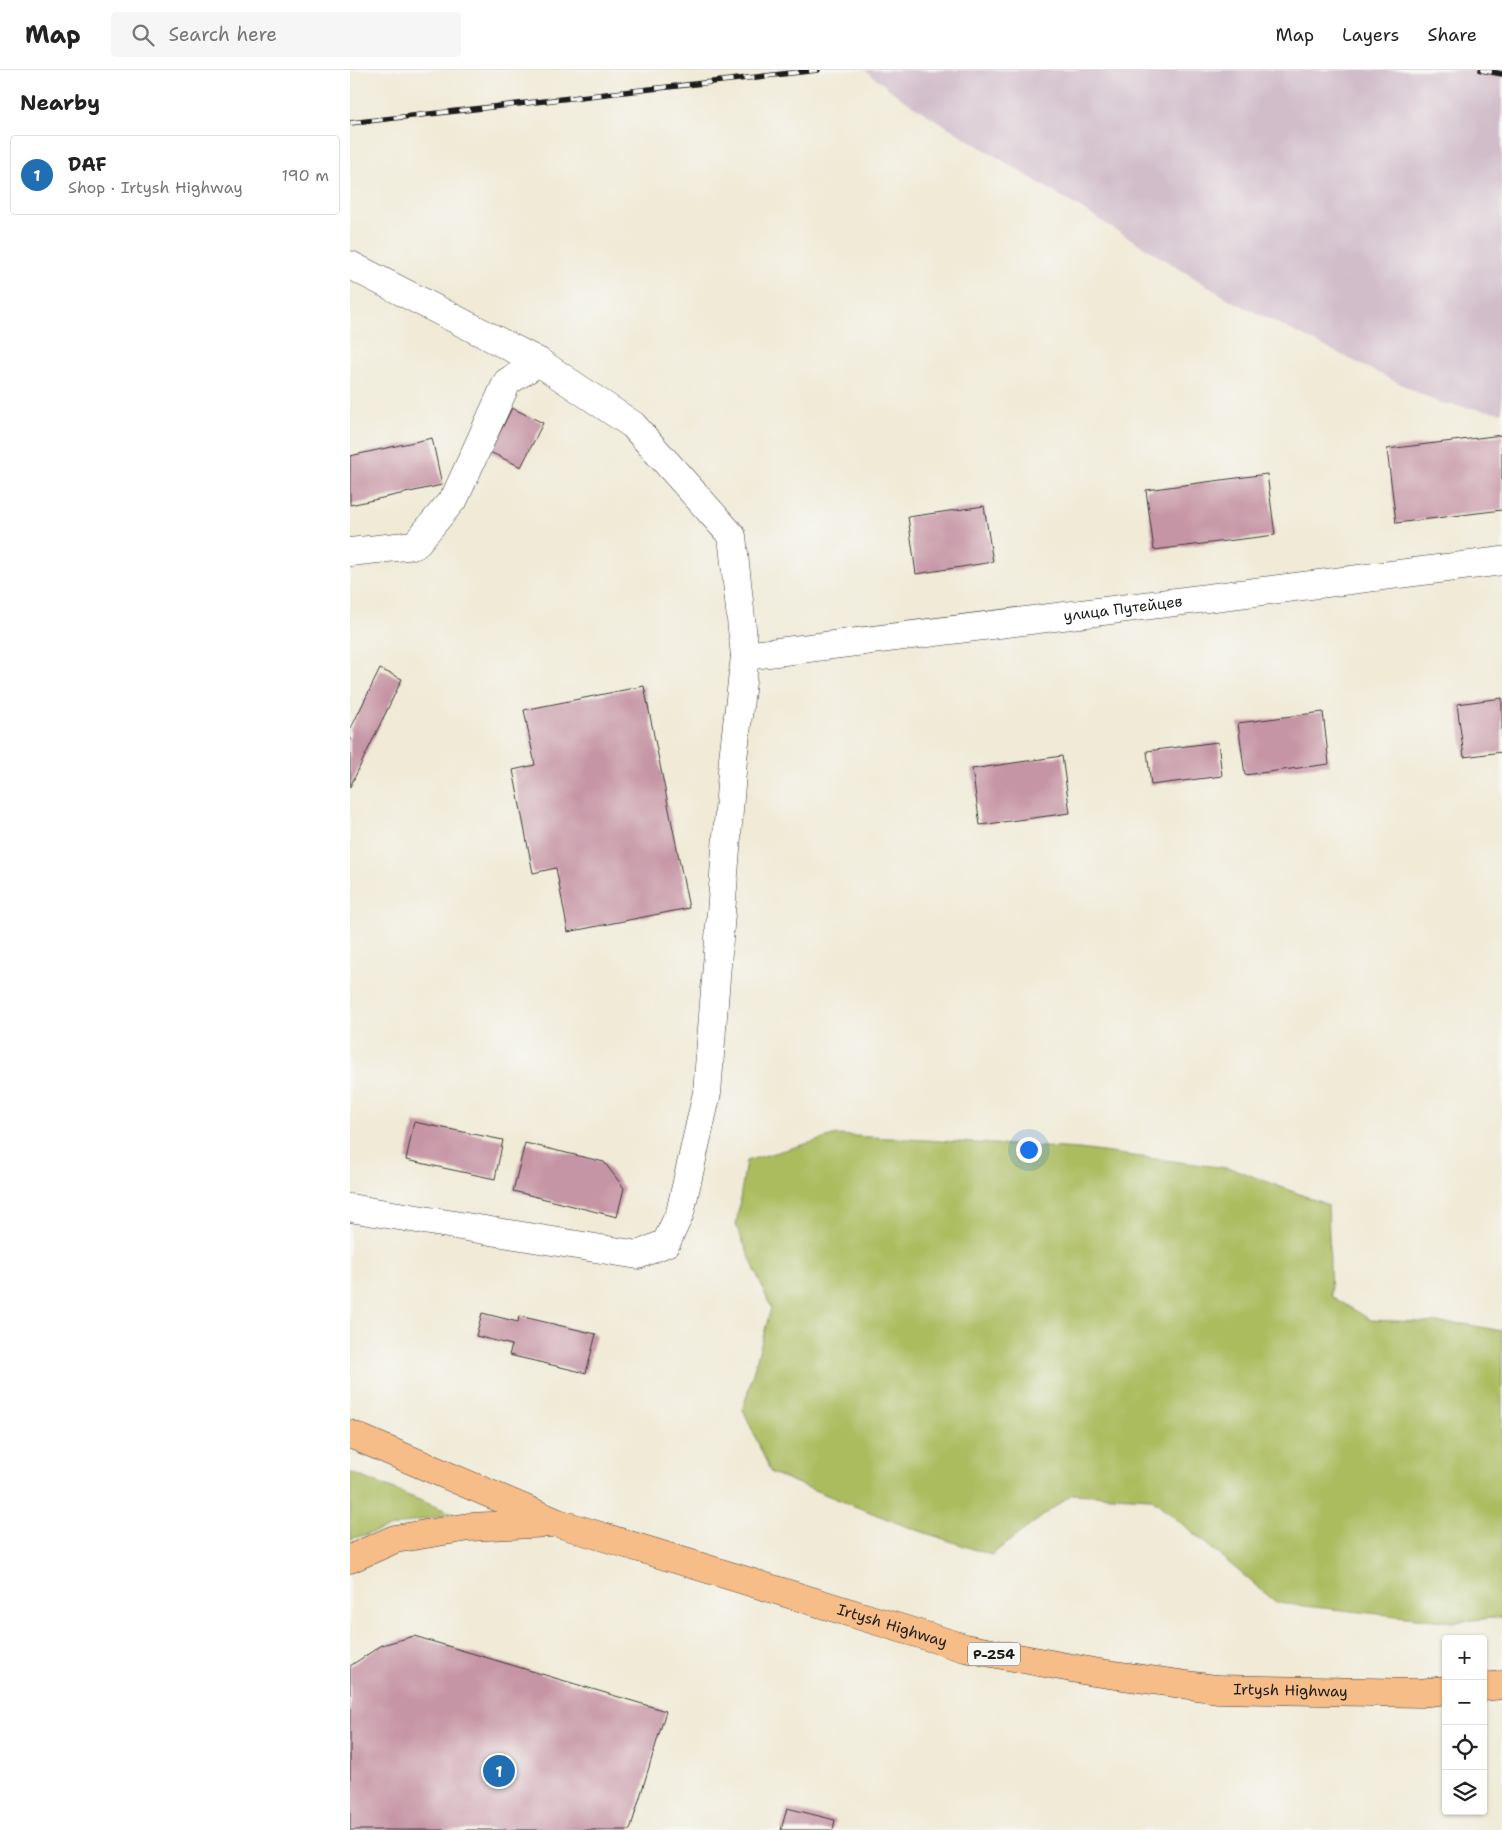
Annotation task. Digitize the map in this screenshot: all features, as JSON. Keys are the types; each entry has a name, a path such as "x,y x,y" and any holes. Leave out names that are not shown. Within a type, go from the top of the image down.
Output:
{"highway":[{"path":"350,1434 558,1523"},
{"path":"350,1558 395,1539 469,1527 558,1523"},
{"name":"Irtysh Highway","path":"558,1523 965,1648 1093,1672 1217,1690 1420,1693 1442,1690"},
{"path":"1487,1687 1502,1685"}],"street":[{"path":"350,265 539,362 633,425 732,536 745,656 733,760 707,1093 680,1213 666,1243 638,1255 350,1208"},
{"path":"350,552 415,545 455,497 507,382 539,362"},
{"name":"улица Путейцев","path":"745,656 1502,561"}],"shaded area":[{"path":"865,70 1502,70 1502,413 1439,403 1232,301 902,99"}],"green space":[{"path":"837,1135 1079,1149 1234,1169 1328,1205 1331,1296 1371,1320 1464,1324 1502,1331 1502,1617 1453,1622 1277,1603 1151,1498 1072,1494 991,1555 905,1526 771,1473 743,1409 771,1308 736,1225 746,1161"},
{"path":"350,1472 454,1514 414,1521 350,1539"}],"building":[{"path":"512,408 543,423 521,467 490,452"},
{"path":"1502,435 1502,510 1396,523 1387,449"},
{"path":"432,438 442,485 350,505 350,456"},
{"path":"1267,474 1275,535 1154,550 1146,490"},
{"path":"984,506 993,562 916,574 908,517"},
{"path":"380,669 402,679 350,787 350,730"},
{"path":"644,686 689,908 568,932 556,868 533,873 513,770 535,765 524,710"},
{"path":"1502,698 1502,752 1464,757 1457,704"},
{"path":"1323,712 1329,764 1245,775 1238,723"},
{"path":"1218,742 1222,776 1151,785 1147,751"},
{"path":"1062,756 1070,813 980,825 972,769"},
{"path":"414,1122 503,1140 495,1179 406,1160"},
{"path":"525,1143 604,1162 624,1188 617,1217 513,1191"},
{"path":"482,1313 518,1322 519,1316 596,1334 586,1373 509,1355 512,1345 476,1336"},
{"path":"414,1636 666,1711 630,1830 350,1830 350,1666 382,1645"},
{"path":"787,1808 835,1820 833,1830 781,1830"}],"railway":[{"path":"350,123 818,70"},
{"path":"1481,70 1502,74"}],"place":[{"name":"DAF","path":"499,1771"}]}
